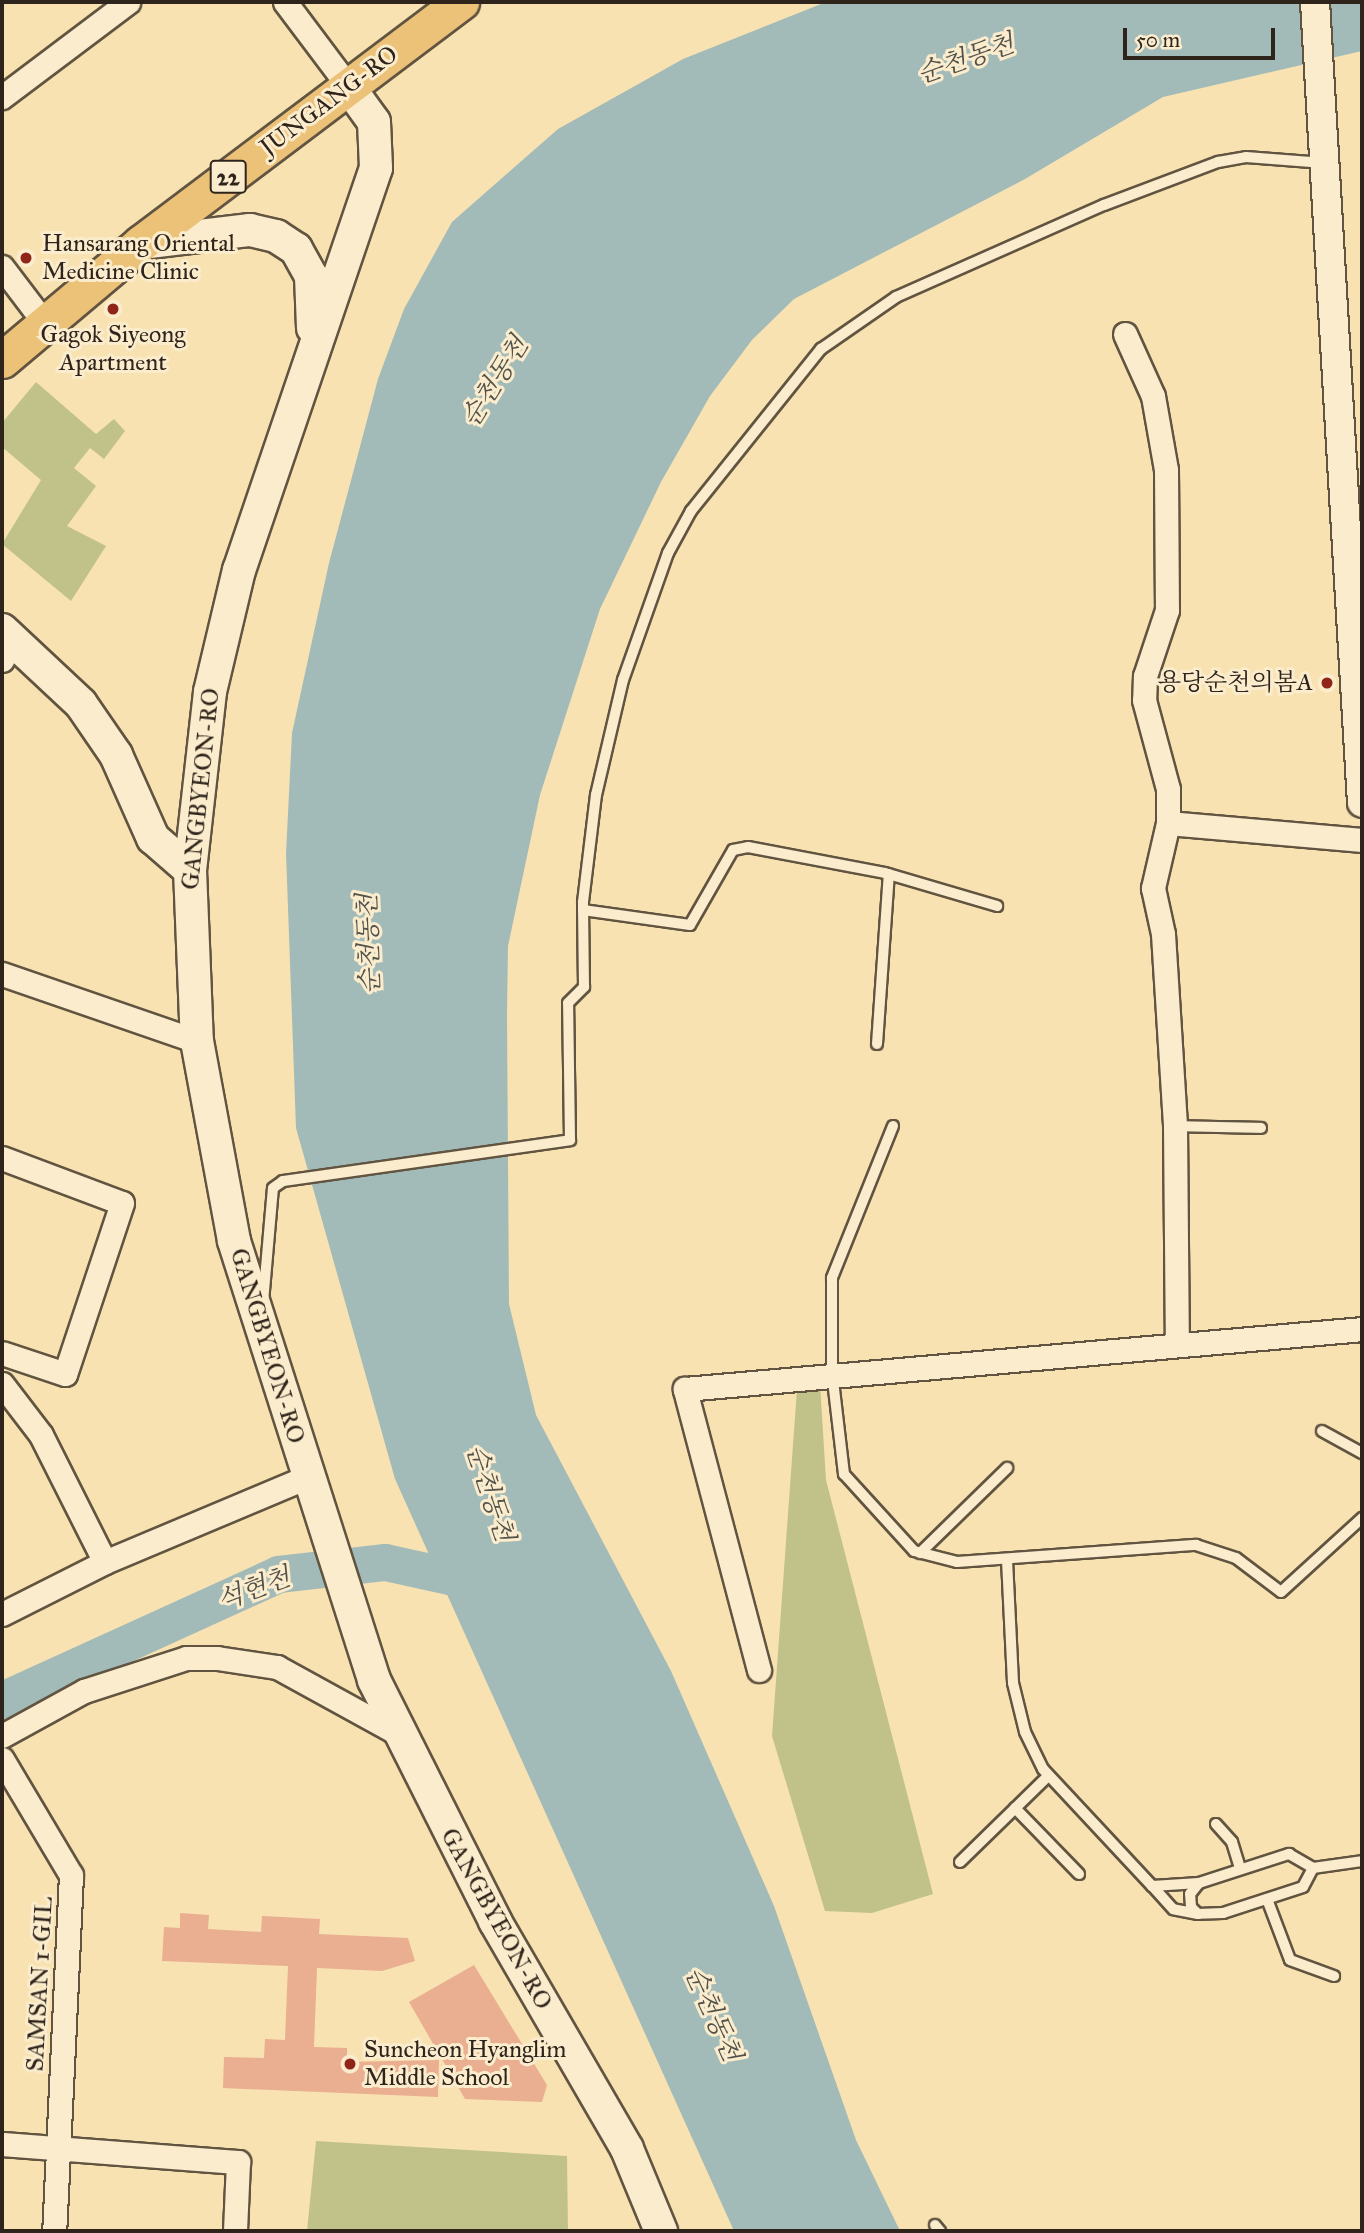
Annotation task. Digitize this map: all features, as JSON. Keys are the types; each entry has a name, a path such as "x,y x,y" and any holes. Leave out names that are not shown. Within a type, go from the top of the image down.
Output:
{"main road":[{"name":"JUNGANG-RO","path":"2,360 43,321 141,243 461,2"},
{"name":"GANGBYEON-RO","path":"348,86 374,122 376,168 313,345 221,638 190,870 197,1041 226,1203 317,1511 374,1680 397,1732 495,1921 627,2150 661,2231"},
{"path":"141,243 250,230 276,236 296,248 311,276 313,345"},
{"path":"5,643 81,704 116,755 153,838 190,870"}],"street":[{"path":"2,97 128,2"},
{"path":"285,2 348,86"},
{"path":"1315,2 1325,128 1362,803"},
{"path":"2,267 43,321"},
{"path":"1125,334 1153,396 1166,470 1167,610 1144,676 1144,700 1164,762 1168,823 1153,888 1163,934 1175,1126 1177,1342"},
{"path":"1168,823 1362,840"},
{"path":"2,974 197,1041"},
{"path":"2,1158 122,1203 65,1374 2,1353"},
{"path":"760,1670 685,1389 832,1372 1362,1329"},
{"path":"2,1384 41,1435 105,1562"},
{"path":"2,1614 105,1562 307,1477"},
{"path":"2,1736 84,1691 186,1658 276,1667 397,1732"},
{"name":"SAMSAN 1-GIL","path":"2,1759 71,1875 54,2231"},
{"path":"2,2144 57,2151 238,2162 235,2231"}],"lane":[{"path":"260,1322 273,1188 303,1175 570,1140 568,1003 584,987 583,909 596,795 623,680 668,553 724,467 821,349 896,297 1193,172 1246,157 1326,163"},
{"path":"583,909 690,925 733,850 748,847 890,874 997,906"},
{"path":"877,1044 890,874"},
{"path":"893,1126 832,1278 832,1372 844,1474 920,1553 957,1562 1196,1545 1236,1558 1281,1592 1362,1518"},
{"path":"1175,1126 1261,1128"},
{"path":"1322,1432 1362,1453"},
{"path":"920,1553 1007,1468"},
{"path":"1007,1560 1018,1712 1049,1775 1173,1909 1198,1914 1267,1899 1303,1887 1314,1868"},
{"path":"960,1862 1049,1775"},
{"path":"1015,1808 1079,1874"},
{"path":"1216,1824 1232,1842 1240,1868"},
{"path":"1152,1886 1199,1883 1289,1854 1314,1868 1362,1861"},
{"path":"1198,1914 1189,1902 1199,1883"},
{"path":"1267,1899 1290,1960 1334,1976"}],"green space":[{"path":"36,382 96,434 114,419 125,431 104,459 90,448 74,468 96,486 67,526 106,546 71,601 2,544 41,480 2,447 2,423"},
{"path":"820,1384 826,1480 933,1894 872,1913 825,1911 772,1736 797,1389"},
{"path":"316,2141 567,2156 568,2231 307,2231"}],"water":[{"name":"순천동천","path":"826,2 1362,2 1362,51 1163,97 1025,179 794,299 752,340 710,396 661,482 600,609 540,795 508,946 507,1014 509,1304 536,1415 671,1671 774,1906 856,2140 900,2231 734,2231 395,1479 296,1128 286,853 292,733 329,563 378,379 404,309 452,222 558,129 683,59"}],"building":[{"path":"180,1913 209,1915 208,1929 261,1932 262,1916 320,1919 319,1934 408,1938 415,1961 382,1971 317,1968 314,2047 347,2048 347,2062 439,2060 438,2097 223,2088 224,2057 264,2058 265,2039 285,2040 288,1966 162,1961 164,1927 180,1928"},
{"path":"474,1965 547,2085 542,2102 465,2099 409,2002"}],"waterway":[{"name":"석현천","path":"2,1700 278,1574 385,1562 485,1584"}],"place":[{"name":"Hansarang Oriental Medicine Clinic","path":"26,258"},
{"name":"Gagok Siyeong Apartment","path":"113,309"},
{"name":"용당순천의봄A","path":"1327,683"},
{"name":"Suncheon Hyanglim Middle School","path":"350,2064"}]}
